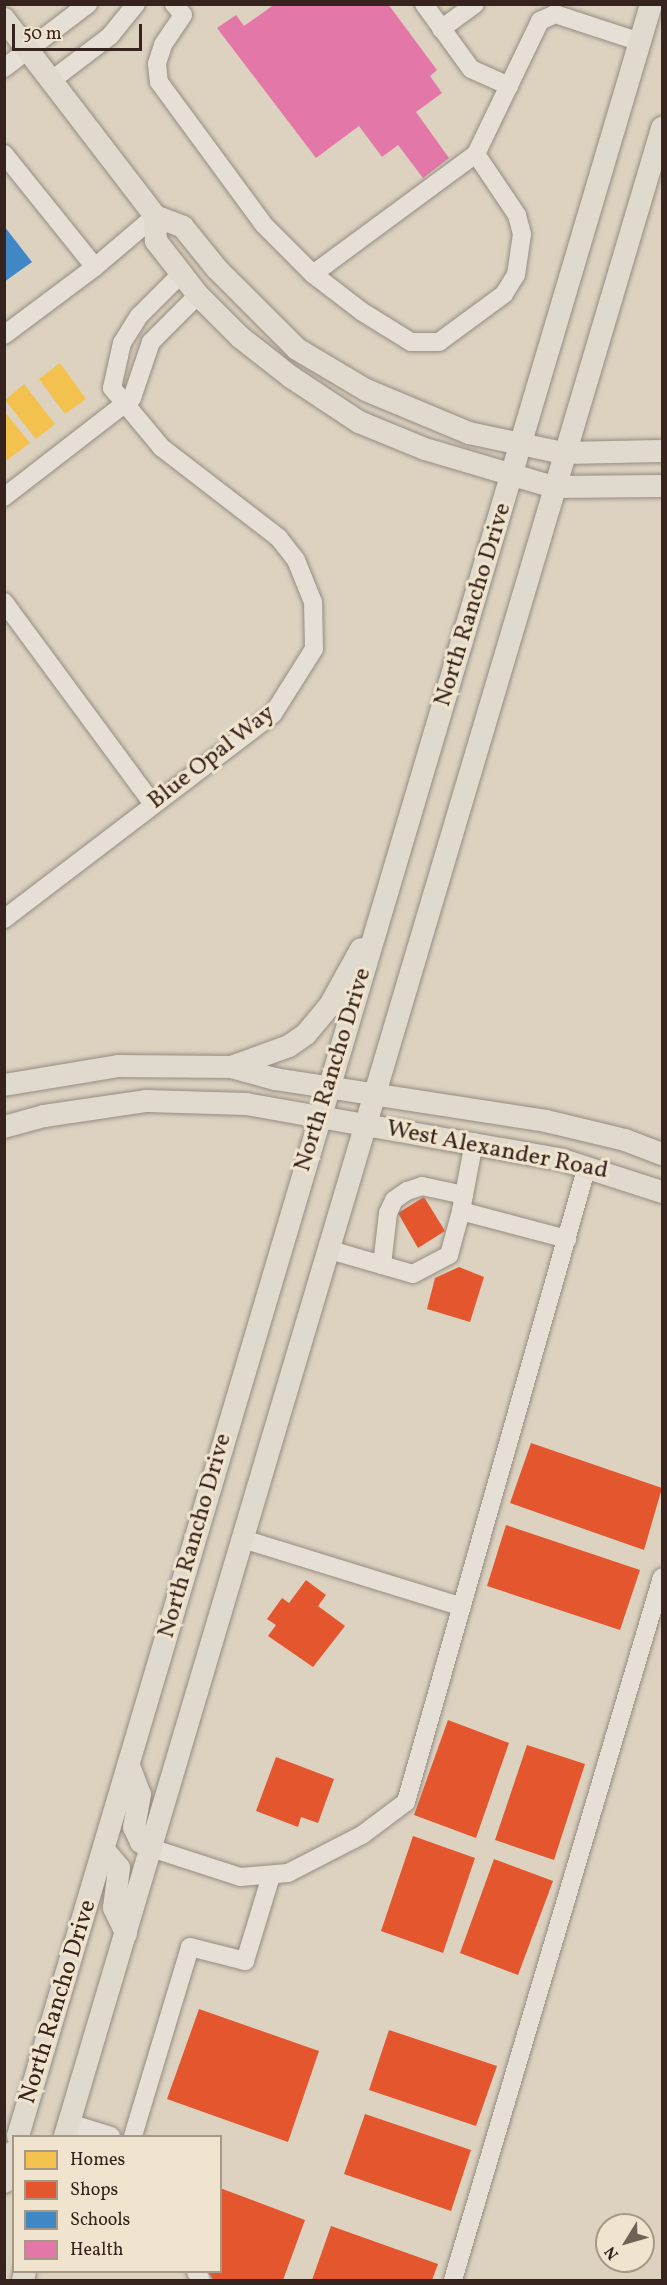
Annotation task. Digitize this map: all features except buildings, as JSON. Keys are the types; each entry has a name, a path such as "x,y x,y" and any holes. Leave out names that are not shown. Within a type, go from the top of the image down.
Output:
{"main road":[{"name":"North Rancho Drive","path":"18,2135 381,912 513,476 651,4"},
{"path":"4,19 155,216 183,226 267,323 297,349 366,390 469,433 563,453 663,452"},
{"name":"North Rancho Drive","path":"67,2129 330,1250 364,1125 563,453 656,175 663,128"},
{"path":"155,216 156,241 198,295 248,344 359,422 425,450 553,487 663,486"},
{"path":"4,1085 119,1066 231,1067 289,1046 306,1034 329,1007 381,912"},
{"name":"West Alexander Road","path":"231,1067 330,1088 568,1125 663,1154"},
{"name":"West Alexander Road","path":"4,1127 44,1116 147,1101 246,1104 474,1142 588,1166 663,1192"},
{"path":"588,1166 606,1158 663,1177"},
{"path":"129,1766 140,1794 134,1827 141,1842 151,1848"},
{"path":"104,1850 119,1868 114,1908 126,1933"},
{"path":"4,2182 12,2158"}],"street":[{"path":"52,80 110,36 136,4"},
{"path":"424,4 471,69 509,86"},
{"path":"441,29 475,4"},
{"path":"4,68 85,5"},
{"path":"179,10 157,64 159,82 264,225 314,274 361,311 411,342 439,342 504,294 516,275 522,234 517,215 476,154"},
{"path":"314,274 476,154 540,21 555,14 640,42"},
{"path":"4,154 95,267"},
{"path":"4,334 95,267 155,216"},
{"name":"Blue Opal Way","path":"4,919 273,714 314,649 314,602 296,560 279,538 162,448 139,423 127,401 118,399 112,388 114,366 122,343 139,316 181,274"},
{"path":"4,496 127,401 137,389 140,370 152,342 198,295"},
{"path":"114,366 140,370"},
{"path":"4,602 153,804"},
{"path":"330,1250 413,1274 449,1255 474,1142"},
{"path":"151,1848 240,1876 270,1876 288,1873 362,1835 406,1802 588,1166"},
{"path":"382,1264 388,1214 394,1200 422,1186 462,1203 567,1239"},
{"path":"243,1539 462,1607"},
{"path":"453,2280 663,1577"},
{"path":"134,2135 190,1947 244,1961 270,1876"},
{"path":"67,2129 105,2135"}]}
